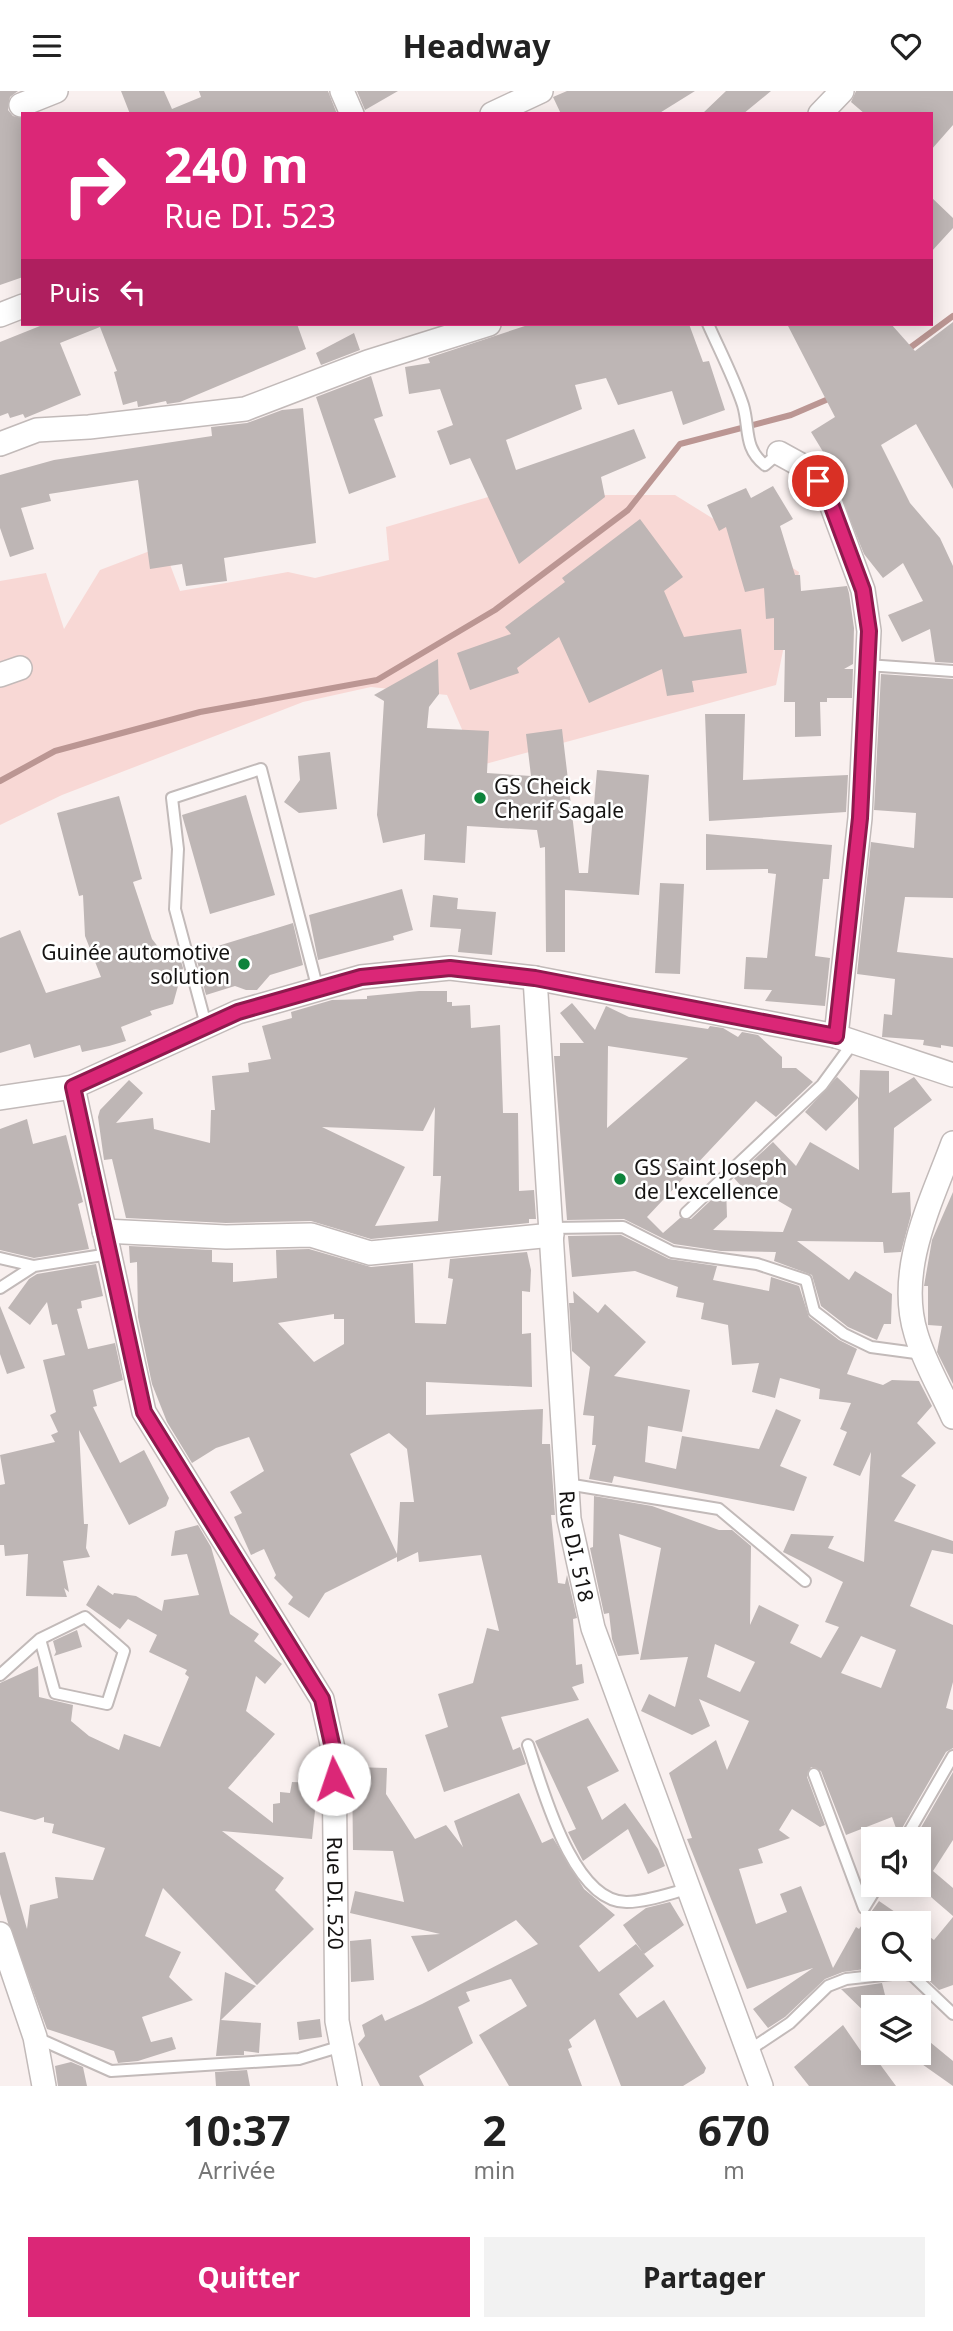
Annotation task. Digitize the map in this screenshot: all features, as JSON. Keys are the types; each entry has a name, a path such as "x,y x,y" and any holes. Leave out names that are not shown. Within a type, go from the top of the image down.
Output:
{"street":[{"path":"21,105 56,91"},
{"path":"342,91 351,112"},
{"path":"496,112 541,91"},
{"path":"822,112 842,91"},
{"path":"0,315 21,307"},
{"path":"0,444 37,430 89,427 245,409 368,362 483,326"},
{"path":"779,453 808,469 827,493 863,590 869,631 846,1038"},
{"path":"0,1098 73,1087 238,1012 361,977 450,968 535,978 846,1038 953,1075"},
{"name":"Rue DI. 518","path":"535,978 567,1484 576,1559 593,1628 691,1888 761,2086"},
{"name":"Rue DI. 520","path":"73,1087 144,1412 322,1699 334,1753 335,1958 342,2046 350,2086"},
{"path":"953,1143 914,1251 909,1292 915,1332 953,1417"},
{"path":"104,1231 226,1237 311,1235 370,1252 552,1231"},
{"path":"0,1934 35,2037 44,2086"}],"lane":[{"path":"709,326 744,408 746,437 754,457 765,465 779,453"},
{"path":"867,665 953,671"},
{"path":"206,1025 175,909 178,849 172,798 261,769 318,990"},
{"path":"686,1213 822,1085 846,1038"},
{"path":"552,1231 623,1227 673,1252 757,1264 806,1279 814,1311 844,1334 871,1347 924,1354"},
{"path":"0,1258 34,1266 109,1254"},
{"path":"0,1288 34,1266"},
{"path":"567,1484 719,1509 805,1581"},
{"path":"0,1675 40,1639 85,1617 124,1651 107,1705 55,1693 40,1639"},
{"path":"528,1745 560,1841 580,1871 599,1891 625,1903 691,1888"},
{"path":"912,1827 953,1756"},
{"path":"814,1774 864,1908 871,1897"},
{"path":"747,2051 790,2023 828,1986 846,1979 901,1973 912,1975 953,2014"},
{"path":"35,2037 111,2071 299,2059 342,2046"}],"shaded area":[{"path":"495,495 675,495 799,572 776,685 478,766 447,695 371,687 303,702 62,795 0,825 0,581 46,573 64,629 100,570 163,546 180,591 288,572 315,578 389,560 386,527"}],"building":[{"path":"0,91 18,91 10,97 8,110 13,116 21,118 21,278 0,285"},
{"path":"121,91 164,91 172,109 201,97 199,91 328,91 336,112 129,112"},
{"path":"357,91 398,91 365,110"},
{"path":"567,91 695,91 661,112 560,112 553,97"},
{"path":"726,91 771,91 745,112 704,112"},
{"path":"856,91 953,91 953,125 933,148 933,112 863,112 851,102"},
{"path":"933,199 953,218 953,228 933,250"},
{"path":"953,322 953,489 916,424 881,445 910,503 940,538 953,566 953,663 935,662 930,629 902,642 888,615 923,601 903,563 883,578 864,554 834,480 839,478 811,432 835,417 788,326 893,326 915,351"},
{"path":"40,326 298,326 306,349 180,402 167,404 166,401 138,407 137,401 123,405 114,372 117,371 100,327 60,343 81,395 25,418 23,414 10,418 8,413 0,416 0,342"},
{"path":"525,326 690,326 703,362 709,361 725,410 683,425 672,391 618,405 606,378 575,385 582,409 506,440 516,470 634,429 646,458 601,477 605,497 519,564 470,458 450,465 437,431 453,425 440,389 409,394 405,367 430,363 428,358"},
{"path":"354,333 360,350 321,365 316,353"},
{"path":"371,376 383,416 374,419 396,477 349,494 316,397"},
{"path":"303,408 316,543 224,558 227,581 186,586 182,564 150,569 138,480 49,494 51,501 21,508 34,549 10,557 0,528 0,475 54,460 212,436 211,427 247,423 282,410"},
{"path":"773,486 793,519 780,526 795,575 800,575 801,591 847,586 849,593 854,628 853,664 844,669 853,669 852,698 827,698 827,702 820,702 821,736 795,737 795,702 784,702 785,650 774,650 774,618 766,619 764,588 745,592 726,527 719,531 707,505 746,488 751,498"},
{"path":"640,519 683,577 664,591 684,637 741,629 747,673 692,681 694,692 667,696 662,669 589,703 559,637 517,668 519,673 470,690 457,653 511,634 505,627 565,582 562,578"},
{"path":"438,659 439,694 429,707 427,728 489,731 487,773 531,776 526,734 562,729 579,873 588,873 597,770 649,775 639,895 565,890 565,952 546,952 545,847 540,848 537,830 467,826 465,863 424,860 425,834 383,843 377,815 384,701 374,695"},
{"path":"881,674 953,679 953,898 905,897 897,952 953,958 953,1047 923,1045 924,1040 882,1037 884,1014 892,1015 895,979 857,974 871,842 914,848 916,813 874,810"},
{"path":"705,714 745,714 743,780 848,775 846,812 709,821"},
{"path":"330,752 337,809 299,813 284,802 300,780 298,756"},
{"path":"246,795 275,895 210,914 182,815"},
{"path":"119,796 142,879 133,882 152,939 169,961 180,958 183,968 173,1004 150,1011 152,1015 121,1027 126,1041 109,1046 82,1052 80,1045 34,1058 30,1044 0,1053 0,938 20,930 46,993 101,977 85,936 83,895 79,896 57,813"},
{"path":"706,834 832,845 829,879 823,879 815,956 830,958 825,1006 765,1001 772,990 744,989 746,957 767,958 776,874 768,873 768,869 706,870"},
{"path":"660,883 684,884 680,974 655,973"},
{"path":"402,889 413,930 393,936 394,940 318,960 309,915"},
{"path":"433,895 458,898 457,909 496,912 492,955 458,952 461,929 430,927"},
{"path":"293,923 303,965 270,975 257,990 235,986 206,995 195,953"},
{"path":"447,991 447,1002 452,1002 452,1006 470,1005 471,1028 500,1025 503,1113 518,1113 519,1191 534,1190 536,1219 529,1219 529,1223 371,1239 311,1221 226,1223 126,1218 112,1159 104,1160 98,1117 100,1110 129,1080 143,1093 116,1123 153,1118 154,1129 210,1143 211,1110 215,1110 212,1076 249,1072 248,1063 271,1059 262,1026 292,1018 291,1012 332,1000 367,999 367,996","holes":["435,1107 433,1176 441,1176 438,1221 375,1226 405,1167 322,1127 423,1131"]},
{"path":"572,1003 595,1030 606,1006 629,1017 708,1029 710,1026 723,1028 738,1037 742,1032 758,1035 782,1057 782,1068 796,1068 813,1082 776,1117 756,1101 647,1217 663,1233 680,1218 691,1219 726,1186 727,1217 713,1230 783,1232 792,1209 758,1189 750,1196 734,1178 773,1142 796,1166 810,1142 859,1170 858,1098 826,1131 805,1112 837,1077 859,1098 860,1070 889,1071 889,1093 914,1077 932,1100 894,1128 892,1193 910,1192 911,1215 901,1252 884,1253 883,1242 797,1241 849,1280 855,1271 892,1294 891,1324 884,1324 877,1340 848,1327 821,1306 812,1275 774,1261 776,1252 721,1251 674,1244 624,1219 567,1220 554,1056 560,1056 560,1043 584,1043 560,1013","holes":["608,1046 688,1058 607,1128"]},
{"path":"27,1119 33,1144 66,1135 83,1202 78,1204 89,1249 34,1258 0,1250 0,1129"},
{"path":"953,1192 953,1384 937,1352 942,1326 928,1325 928,1286 924,1286 932,1240"},
{"path":"621,1235 669,1259 717,1266 713,1280 769,1291 771,1277 799,1286 809,1317 839,1340 857,1349 847,1374 883,1385 892,1380 919,1381 932,1406 917,1423 936,1443 901,1476 916,1485 894,1521 953,1541 953,1554 932,1550 910,1606 953,1625 953,1682 946,1708 953,1710 953,1748 946,1752 903,1827 896,1827 892,1817 846,1835 821,1771 811,1767 807,1777 825,1825 820,1827 792,1809 779,1830 790,1838 758,1849 763,1863 739,1869 756,1924 787,1912 780,1894 801,1886 833,1968 856,1927 859,1929 861,1926 861,1970 843,1972 825,1979 785,2017 768,2028 753,2009 813,1968 747,1989 687,1839 692,1838 669,1773 716,1740 727,1770 749,1721 699,1699 710,1726 692,1735 641,1711 649,1694 675,1707 688,1657 640,1660 661,1548 619,1534 639,1654 618,1656 612,1639 609,1613 604,1614 590,1548 593,1547 594,1496 652,1506 719,1530 732,1530 751,1546 750,1625 759,1605 799,1625 790,1643 821,1658 839,1627 825,1622 843,1582 783,1552 791,1534 834,1536 828,1548 864,1562 871,1452 860,1476 833,1465 847,1432 840,1429 851,1403 819,1399 820,1389 780,1378 775,1398 752,1392 759,1363 732,1365 728,1325 701,1319 704,1303 676,1297 678,1287 635,1271 572,1277 568,1236","holes":["861,1636 896,1650 881,1688 841,1673","715,1644 755,1662 740,1692 707,1677"]},
{"path":"129,1246 212,1250 212,1262 233,1263 233,1282 277,1278 276,1250 309,1249 371,1267 413,1263 415,1323 446,1324 453,1279 448,1278 450,1259 527,1252 531,1270 530,1292 522,1291 522,1334 531,1333 532,1387 426,1382 426,1415 543,1409 542,1444 550,1444 555,1515 551,1515 558,1583 565,1584 567,1575 577,1618 573,1619 576,1665 582,1664 584,1683 572,1687 579,1700 501,1717 513,1750 520,1747 526,1764 444,1792 425,1735 448,1727 438,1694 473,1683 487,1628 499,1631 481,1555 419,1562 418,1552 397,1562 397,1557 325,1593 309,1618 288,1604 293,1597 274,1578 276,1575 264,1549 251,1555 234,1517 242,1513 230,1492 264,1471 249,1437 216,1448 192,1463 167,1422 152,1384 138,1317 137,1262 130,1263","holes":["334,1314 334,1319 344,1319 344,1344 314,1362 278,1323","389,1433 407,1449 414,1502 400,1502 397,1554 350,1454"]},
{"path":"96,1264 103,1296 81,1301 82,1308 77,1309 88,1349 115,1343 123,1380 93,1390 97,1406 93,1407 120,1463 144,1450 169,1498 166,1506 129,1525 79,1430 84,1524 88,1524 86,1548 90,1557 63,1561 69,1592 64,1588 67,1597 26,1596 28,1554 5,1556 4,1545 0,1545 0,1485 5,1484 0,1455 55,1442 51,1435 58,1432 50,1415 56,1412 43,1360 65,1355 57,1324 52,1325 47,1302 30,1325 8,1308 29,1279 37,1274"},
{"path":"573,1291 598,1313 605,1304 646,1342 614,1376 690,1390 682,1432 648,1426 645,1462 676,1469 682,1436 759,1449 776,1409 801,1420 780,1466 807,1477 794,1511 614,1476 612,1483 589,1479 596,1445 592,1445 594,1416 583,1415 590,1367 572,1351 569,1303 574,1303"},
{"path":"0,1306 25,1368 7,1374 0,1354"},
{"path":"198,1525 211,1547 230,1614 259,1634 254,1641 282,1664 265,1684 256,1676 246,1711 275,1734 228,1788 273,1823 273,1804 280,1803 280,1792 290,1793 292,1782 318,1783 312,1839 222,1831 284,1878 275,1890 314,1929 257,1985 163,1888 145,1936 181,1952 169,1977 193,2000 142,2017 151,2042 172,2037 176,2049 138,2061 118,2063 114,2051 47,2029 8,1923 0,1894 0,1853 5,1852 27,1929 30,1905 58,1898 55,1877 93,1880 105,1848 52,1833 54,1824 44,1822 44,1817 35,1820 0,1811 0,1683 38,1666 39,1697 73,1705 71,1721 89,1736 119,1750 124,1734 160,1747 189,1677 185,1674 187,1670 149,1652 157,1635 128,1619 120,1629 86,1605 98,1585 113,1595 136,1596 162,1611 164,1600 199,1595 187,1554 171,1556 175,1531"},
{"path":"77,1630 82,1647 54,1656 56,1652 53,1641"},
{"path":"588,1718 619,1771 587,1787 602,1820 625,1803 658,1849 665,1866 648,1874 628,1829 583,1861 568,1832 576,1829 535,1741"},
{"path":"352,1767 387,1768 386,1794 415,1839 446,1825 463,1847 454,1821 519,1793 542,1843 553,1838 584,1889 615,1915 579,1946 599,1972 636,1944 654,1966 619,1994 637,2018 664,2000 706,2068 704,2073 683,2086 621,2086 595,2019 569,2040 572,2047 568,2049 582,2086 509,2086 479,2035 527,2006 511,1979 466,1992 470,2001 458,2007 473,2043 419,2076 424,2086 380,2086 358,2044 365,2036 362,2025 382,2014 385,2021 422,2004 538,1944 516,1920 428,1972 411,1936 440,1934 350,1913 355,1891 404,1902 393,1851 353,1850"},
{"path":"953,1772 953,1840 933,1871 953,1888 953,1916 931,1897 931,1827 921,1827"},
{"path":"879,1901 894,1911 872,1911"},
{"path":"670,1902 684,1925 644,1954 623,1925 646,1908"},
{"path":"953,1917 953,1985 939,1990 930,1981 931,1938 934,1940"},
{"path":"371,1939 374,1980 351,1982 350,1941"},
{"path":"225,1972 256,1986 221,2020 261,2023 259,2053 244,2051 244,2055 216,2056"},
{"path":"882,1983 885,1995 861,1995 861,2008 841,1989"},
{"path":"320,2019 322,2037 299,2040 297,2022"},
{"path":"843,2025 861,2051 861,2065 881,2065 896,2086 809,2086 794,2067"},
{"path":"931,2043 953,2061 953,2086 923,2065 931,2065"},
{"path":"71,2062 83,2067 87,2086 58,2086 55,2066"},
{"path":"247,2070 250,2086 216,2086 215,2072"}],"waterway":[{"path":"907,350 953,316"},
{"path":"0,781 55,751 200,712 377,680 495,610 628,510 680,444 791,415 833,397"}],"place":[{"name":"GS Cheick Cherif Sagale","path":"480,798"},
{"name":"Guinée automotive solution","path":"244,964"},
{"name":"GS Saint Joseph de L'excellence","path":"620,1179"}],"route":[{"path":"334,1779 334,1753 322,1699 144,1412 73,1087 238,1012 361,977 450,968 535,978 836,1036 860,818 869,631 863,590 827,493 818,481"}]}
